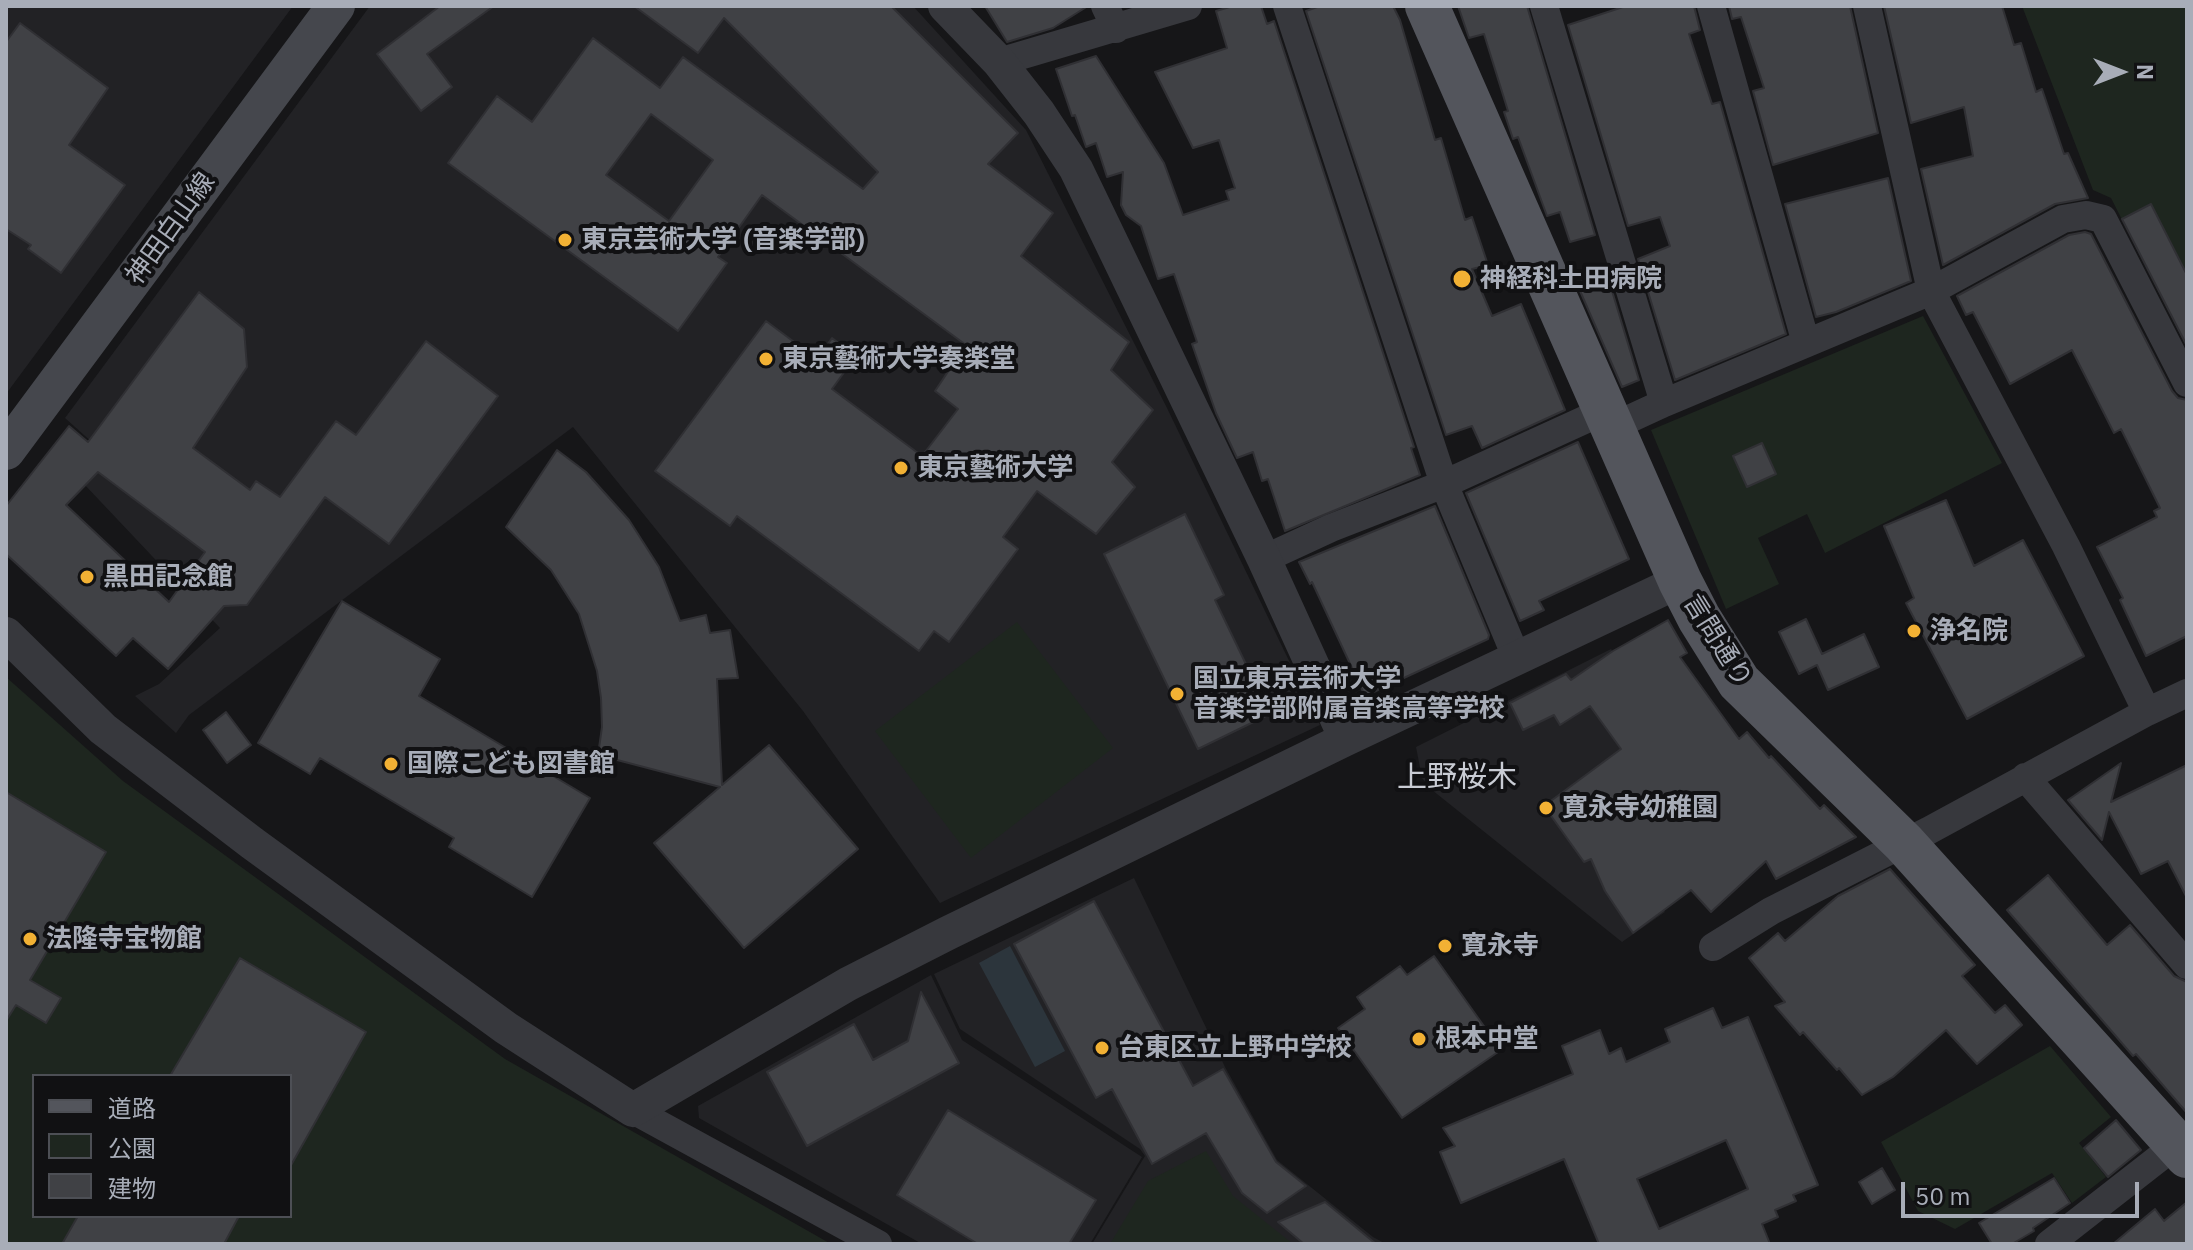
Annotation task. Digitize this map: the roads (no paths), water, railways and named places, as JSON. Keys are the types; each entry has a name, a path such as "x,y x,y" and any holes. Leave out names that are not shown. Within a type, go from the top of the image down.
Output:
{"main road":[{"name":"神田白山線","path":"6,451 336,6"},
{"name":"言問通り","path":"1427,6 1680,581 1739,682 1904,843 2182,1150"}],"street":[{"path":"945,6 999,62 1039,113 1076,169 1264,559 1346,739"},
{"path":"999,62 1110,17 1188,6"},
{"path":"1287,6 1444,484 1517,659"},
{"path":"1544,6 1664,403"},
{"path":"1711,6 1806,343"},
{"path":"1867,6 1931,291 2066,546 2147,712"},
{"path":"1264,559 1331,528 1608,419 1664,403 1931,291 2063,219 2086,215 2103,219 2187,383"},
{"path":"633,1110 848,984 948,933 1680,581"},
{"path":"6,634 103,729 252,843 506,1028 633,1110 878,1244"},
{"path":"1713,947 1771,911 2187,693"},
{"path":"2025,777 2187,965"},
{"path":"2049,1244 2182,1150"}],"place":[{"name":"東京芸術大学 (音楽学部)","path":"565,240"},
{"name":"神経科土田病院","path":"1462,279"},
{"name":"東京藝術大学奏楽堂","path":"766,359"},
{"name":"東京藝術大学","path":"901,468"},
{"name":"黒田記念館","path":"87,577"},
{"name":"浄名院","path":"1914,631"},
{"name":"国立東京芸術大学 音楽学部附属音楽高等学校","path":"1177,694"},
{"name":"国際こども図書館","path":"391,764"},
{"name":"寛永寺幼稚園","path":"1546,808"},
{"name":"法隆寺宝物館","path":"30,939"},
{"name":"寛永寺","path":"1445,946"},
{"name":"根本中堂","path":"1419,1039"},
{"name":"台東区立上野中学校","path":"1102,1048"}],"district":[{"name":"上野桜木","path":"1457,778"}]}
